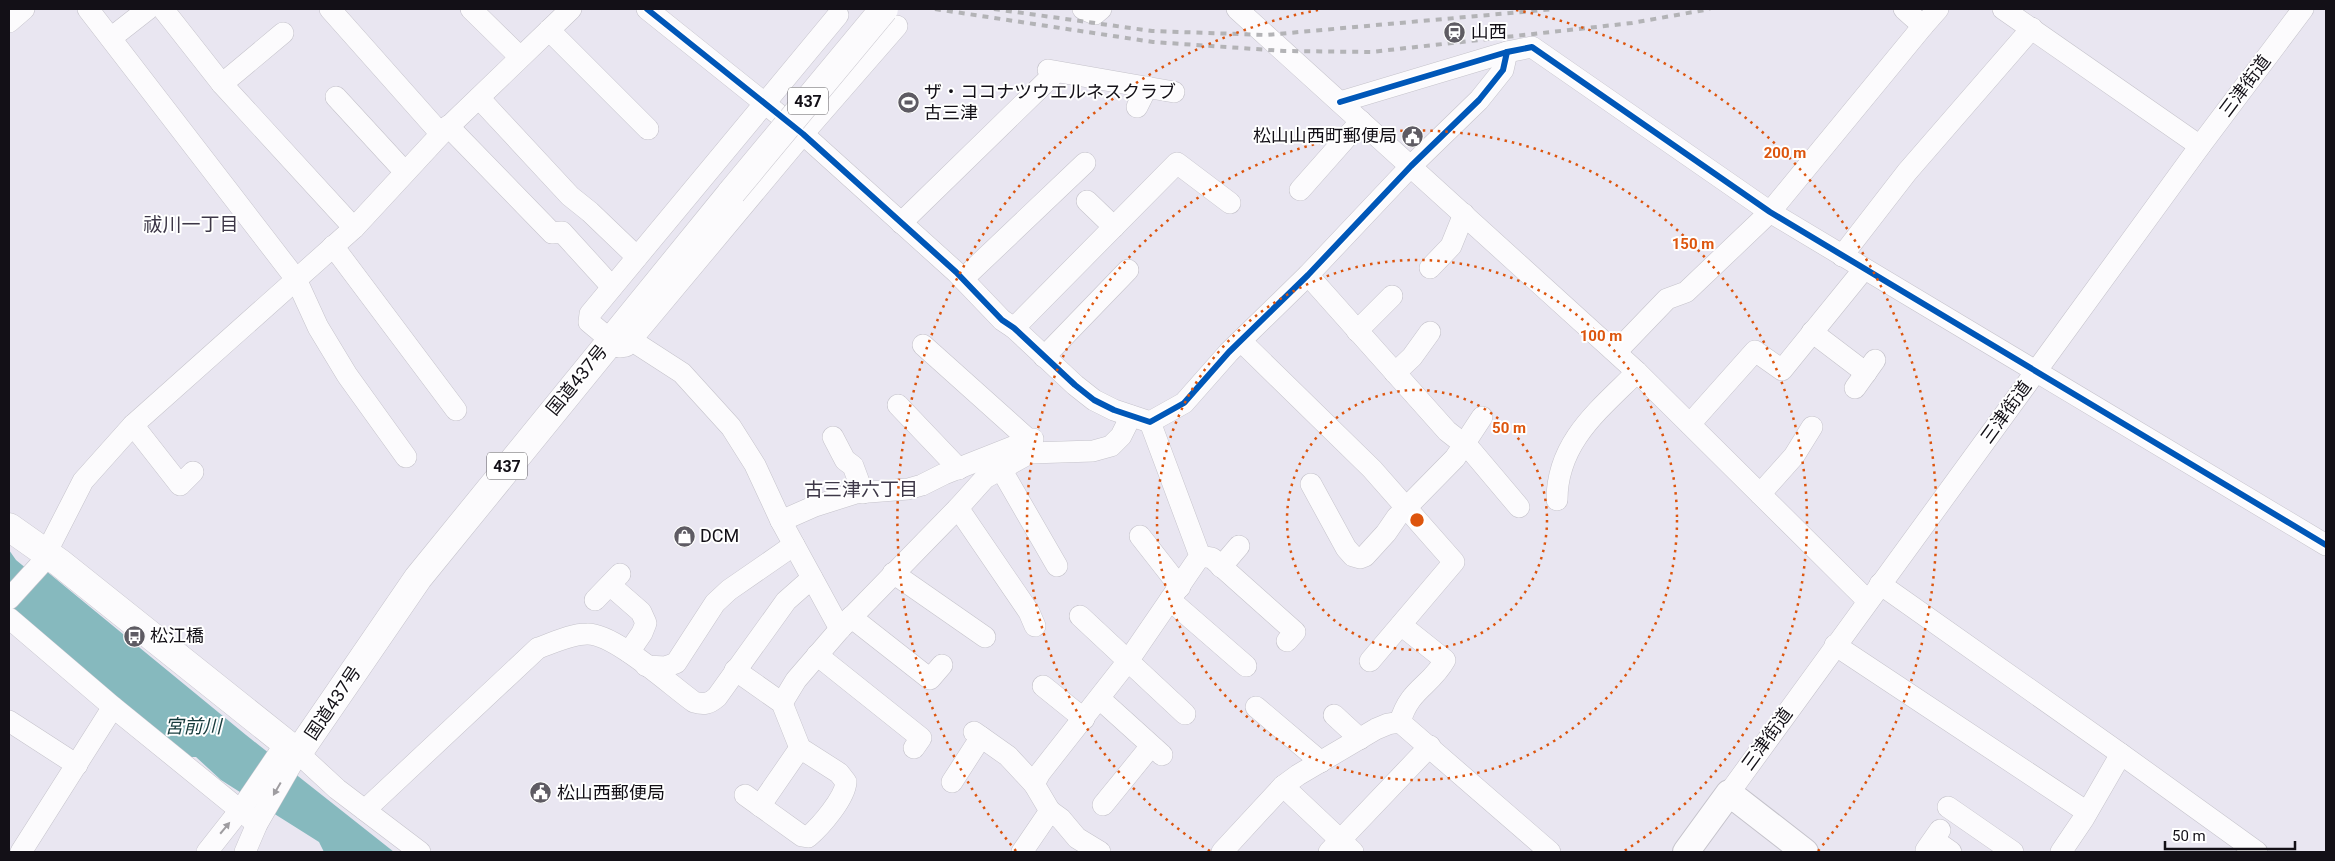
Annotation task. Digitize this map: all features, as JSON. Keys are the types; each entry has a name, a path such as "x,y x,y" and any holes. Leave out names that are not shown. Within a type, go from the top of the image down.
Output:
{"highway":[{"name":"国道437号","path":"9,527 43,559 290,752 418,578 612,337 864,9"},
{"name":"国道437号","path":"726,188 890,17"}],"main road":[{"path":"1686,852 1728,793 1805,852"}],"street":[{"path":"9,22 24,9"},
{"path":"88,9 296,279 318,327 347,374 406,457"},
{"path":"111,38 148,9"},
{"path":"163,9 222,84 354,228"},
{"path":"330,9 444,130 552,233 562,232 612,287"},
{"path":"471,9 520,58"},
{"path":"251,814 113,708 9,605 43,559 83,481 133,425 354,228 404,171 444,130 571,9"},
{"path":"647,9 803,134 963,279 1002,320 1014,328 1094,400 1140,419 1200,556"},
{"path":"1083,9 1095,14 1101,9"},
{"path":"1237,9 1638,372 1760,494 1874,593 2121,754 2257,852"},
{"path":"1904,9 1923,26"},
{"path":"1616,352 1667,299 1686,292 1770,212 1938,9"},
{"path":"2003,9 2200,146"},
{"name":"三津街道","path":"1728,793 2200,146 2303,9"},
{"path":"838,15 590,314 588,322 612,337 682,373 731,427 755,465 780,520 812,578 845,623 930,679 942,665"},
{"path":"612,337 803,134 890,17"},
{"path":"1842,256 1919,158 2032,28"},
{"path":"549,30 649,128"},
{"path":"222,84 283,33"},
{"path":"1340,102 1507,52 1532,47 1770,212 2326,546"},
{"path":"782,703 796,680 845,623 985,478 1030,453 1093,451 1111,446 1140,419 1184,403 1241,341 1308,276 1411,166 1492,86 1503,70 1507,52"},
{"path":"902,223 1052,71 1174,92"},
{"path":"1138,107 1147,87"},
{"path":"336,97 404,171"},
{"path":"479,98 570,196 590,212 637,258"},
{"path":"1300,190 1361,121"},
{"path":"963,279 1084,163"},
{"path":"1014,328 1177,163 1230,204"},
{"path":"1087,200 1114,227"},
{"path":"1430,268 1451,246 1464,214"},
{"path":"333,246 456,410"},
{"path":"1690,424 1755,351 1782,370 1864,269"},
{"path":"1044,357 1128,270"},
{"path":"1308,276 1447,431 1464,444 1519,507"},
{"path":"1357,330 1392,296"},
{"path":"1395,373 1412,356 1430,332"},
{"path":"1812,332 1865,373"},
{"path":"1241,341 1372,469 1454,562 1370,661"},
{"path":"923,345 1029,440"},
{"path":"1557,500 1557,483 1560,467 1571,445 1594,415 1638,372"},
{"path":"898,405 959,469"},
{"path":"1311,484 1346,548 1353,556 1360,558 1386,533 1406,507 1443,471 1482,418"},
{"path":"133,425 180,485 193,472"},
{"path":"1760,494 1794,456 1812,427"},
{"path":"833,437 845,460 853,466 863,493"},
{"path":"780,520 815,506 863,493 908,489 1029,440 1066,438"},
{"path":"1001,469 1057,566"},
{"path":"958,508 1029,612 1035,626"},
{"path":"1140,536 1175,594 1246,666"},
{"path":"646,666 665,667 676,663 715,602 729,590 794,545"},
{"path":"1221,567 1239,546"},
{"path":"1200,556 1212,558 1295,632 1287,642"},
{"path":"1034,784 1040,773 1128,661 1200,556"},
{"path":"893,573 985,638"},
{"path":"365,810 538,648 587,634 605,638 629,652 694,702 702,705 710,703 717,697 786,600 812,578"},
{"path":"608,586 641,612 646,623 642,634 629,652"},
{"path":"1080,616 1185,714"},
{"path":"1400,722 1404,708 1410,698 1438,673 1445,660 1401,625"},
{"path":"1835,645 2087,812"},
{"path":"817,655 922,738 914,748"},
{"path":"736,670 782,703 800,748 839,773 846,782 845,791 816,830 808,837 802,836 752,800 800,748"},
{"path":"1043,686 1084,719"},
{"path":"1100,699 1156,751 1103,805"},
{"path":"1256,707 1321,762"},
{"path":"21,852 113,708"},
{"path":"1334,715 1360,739"},
{"path":"9,721 77,765"},
{"path":"1222,852 1283,786 1360,739 1388,724 1400,722 1430,746 1550,852"},
{"path":"952,782 977,735 1008,756 1034,784 1050,811 1077,838 1100,852"},
{"path":"1283,786 1341,848 1430,746"},
{"path":"207,852 251,814 290,752 420,852"},
{"path":"2065,851 2121,754"},
{"path":"1948,808 2013,852"},
{"path":"1025,851 1050,811"},
{"path":"244,852 251,814"},
{"path":"1933,840 1951,852"}],"water":[{"name":"宮前川","path":"9,550 16,560 33,574 45,570 246,735 394,852 324,852 319,842 221,780 196,757 188,757 9,608"}],"railway":[{"path":"935,9 1153,42 1284,51 1371,52 1632,23 1710,9"},
{"path":"994,9 1152,31 1266,35 1555,9"}],"cycle path":[{"path":"647,9 803,134 956,272 1002,320 1014,328 1075,385 1094,400 1114,410 1150,422 1184,403 1229,352 1308,275 1411,166 1479,100 1503,70 1507,52"},
{"path":"1340,102 1507,52 1532,47 1770,212 2326,545"}],"place":[{"name":"山西","path":"1455,32"},
{"name":"ザ・ココナツウエルネスクラブ 古三津","path":"908,102"},
{"name":"松山山西町郵便局","path":"1413,136"},
{"name":"DCM","path":"684,536"},
{"name":"松江橋","path":"134,636"},
{"name":"松山西郵便局","path":"541,793"}],"district":[{"name":"祓川一丁目","path":"191,224"},
{"name":"古三津六丁目","path":"861,489"}]}
